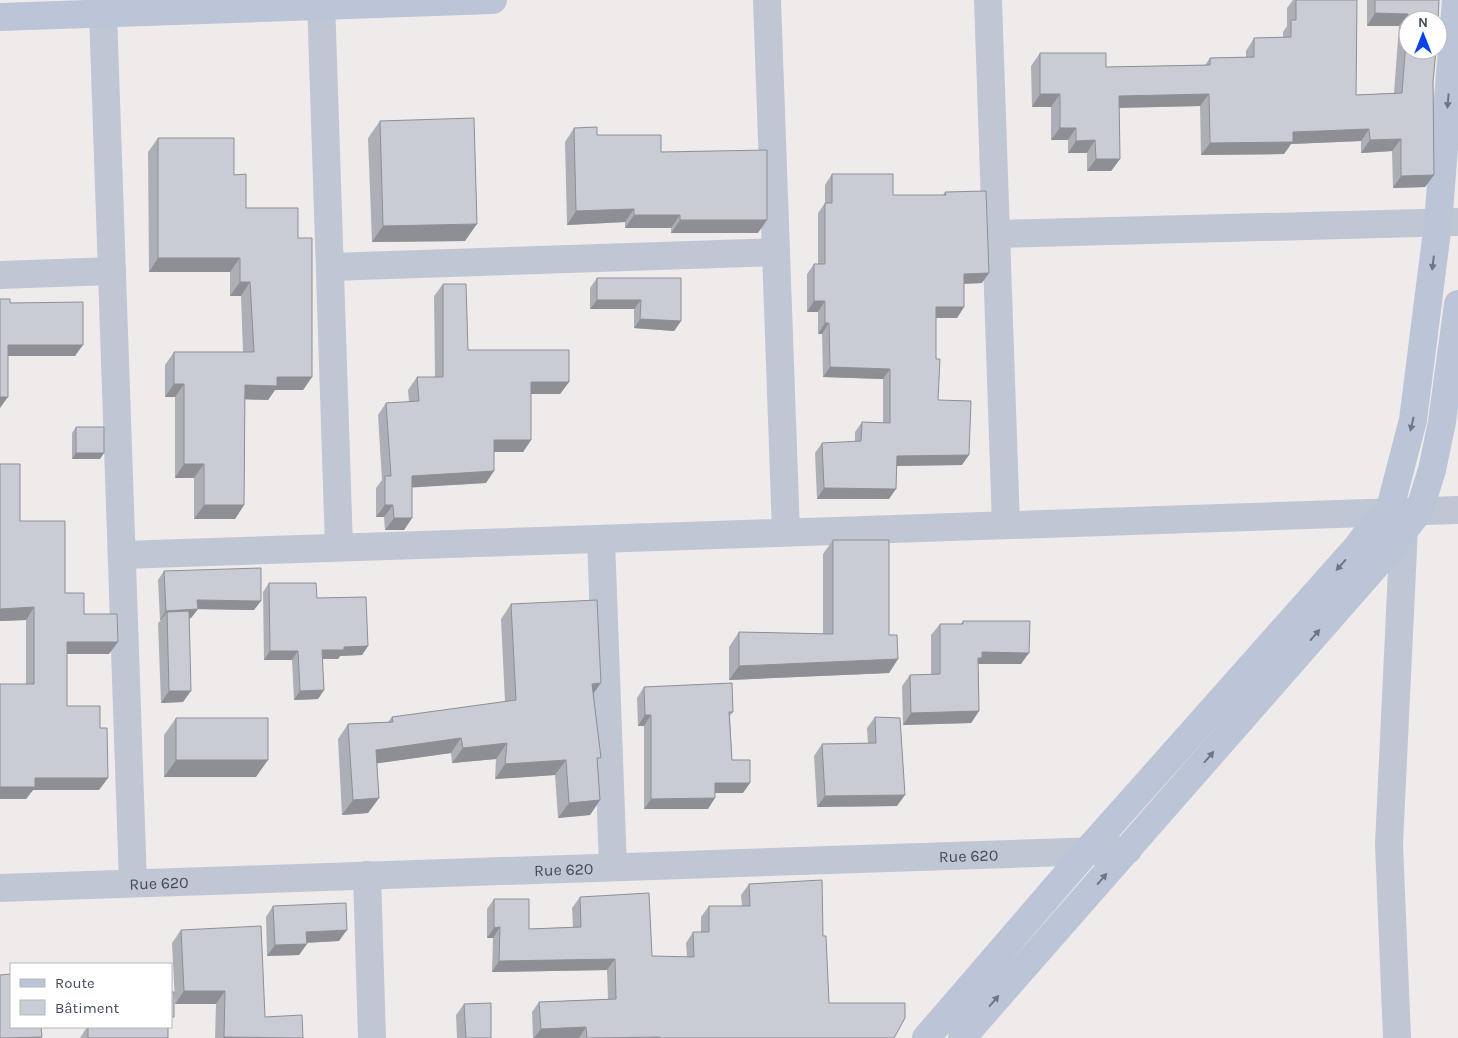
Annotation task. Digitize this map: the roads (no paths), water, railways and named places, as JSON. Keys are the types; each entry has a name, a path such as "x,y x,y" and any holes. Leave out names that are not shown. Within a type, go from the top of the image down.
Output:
{"main road":[{"path":"0,16 321,3 493,0"},
{"path":"1404,517 1413,420 1448,222 1456,0"},
{"path":"962,1038 1387,553 1404,517 1432,470 1442,422 1458,304"},
{"path":"926,1038 1087,851 1357,547 1375,524 1404,517"}],"street":[{"path":"767,0 786,532"},
{"path":"988,0 1006,525"},
{"path":"321,3 339,548"},
{"path":"103,13 133,883"},
{"path":"996,234 1448,222"},
{"path":"330,267 776,252"},
{"path":"0,275 112,271"},
{"path":"122,555 1006,525 1404,517 1458,510"},
{"path":"1397,1038 1389,844 1404,517"},
{"path":"602,538 613,867"},
{"name":"Rue 620","path":"0,888 1128,850"},
{"path":"367,875 372,1038"}]}
